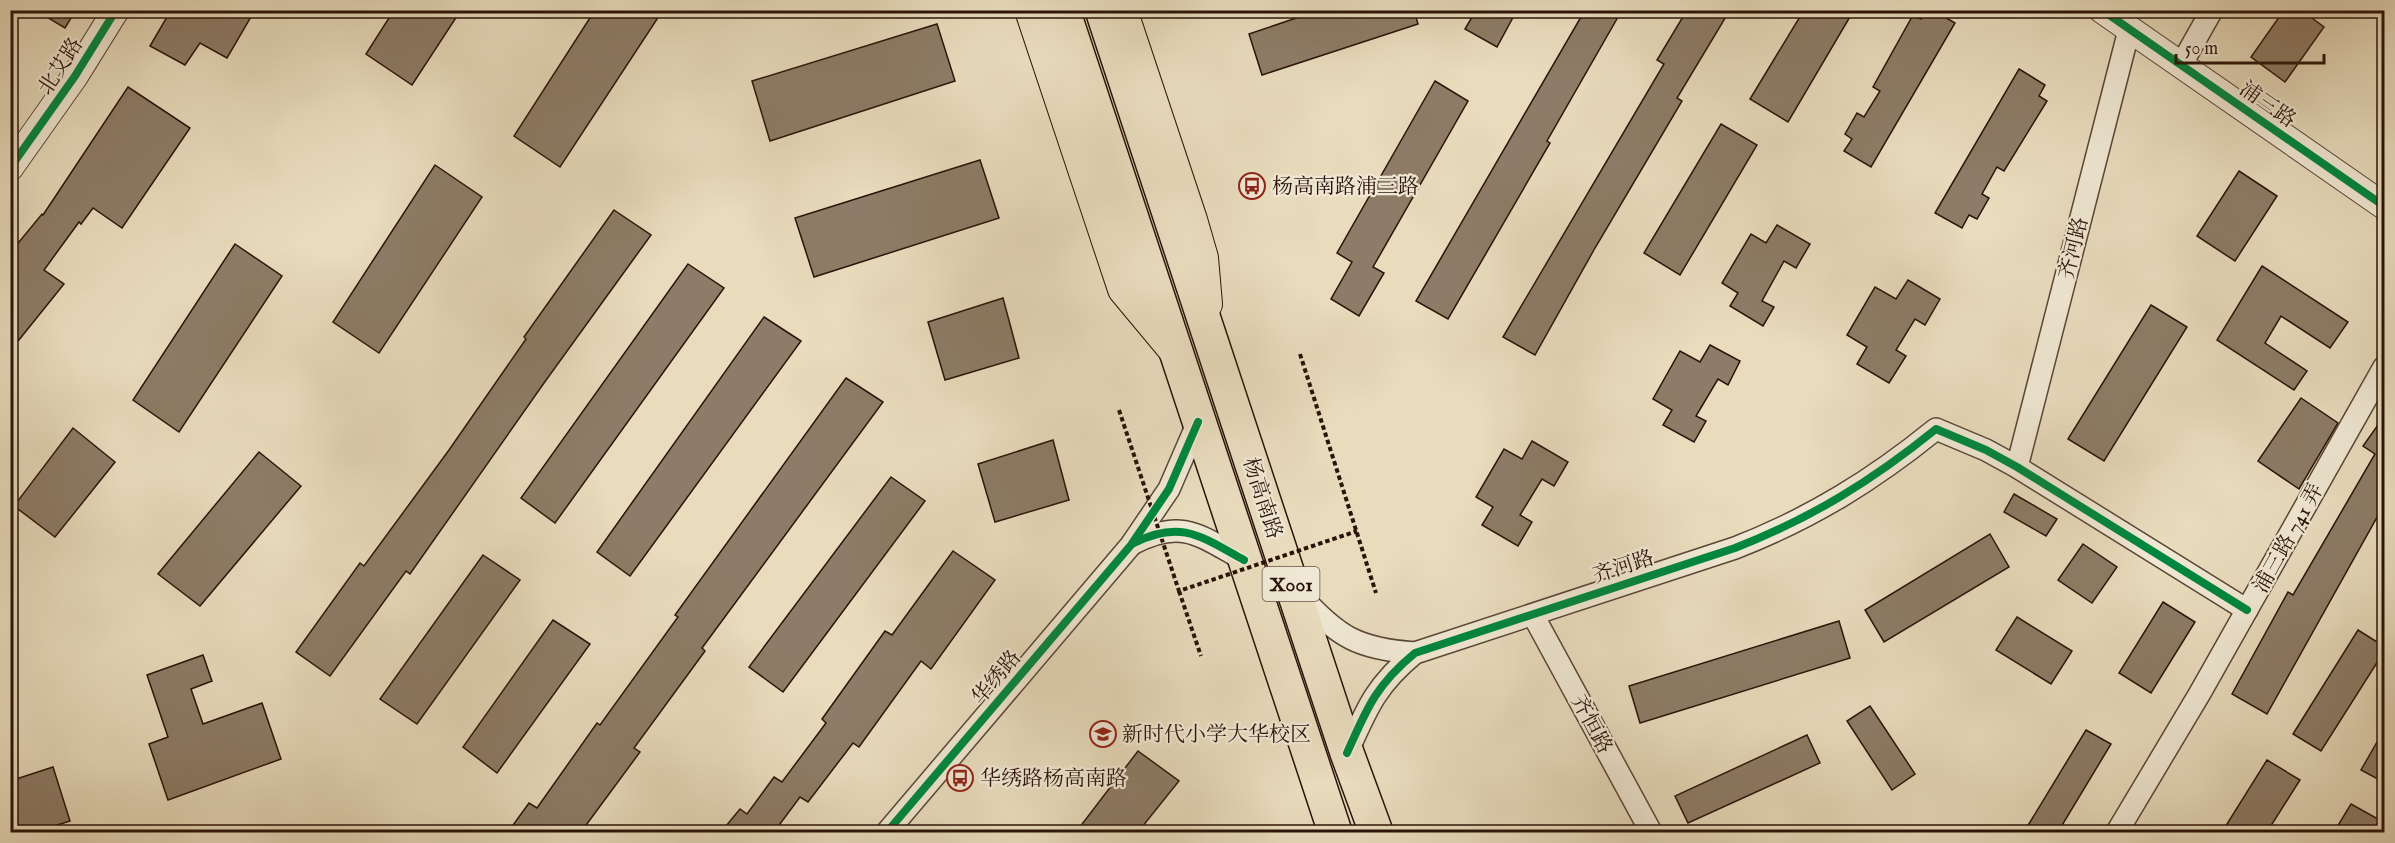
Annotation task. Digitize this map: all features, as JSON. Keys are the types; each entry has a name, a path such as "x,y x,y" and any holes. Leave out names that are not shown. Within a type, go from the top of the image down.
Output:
{"highway":[{"name":"杨高南路","path":"1063,10 1335,832"},
{"name":"杨高南路","path":"1102,10 1347,753 1376,832"}],"main road":[{"name":"杨高南路","path":"1031,10 1124,289 1174,349"},
{"name":"杨高南路","path":"1121,10 1199,249 1209,334"}],"street":[{"name":"北艾路","path":"10,168 75,76 116,10"},
{"name":"浦三路","path":"2102,10 2385,206"},
{"path":"2181,65 2212,10"},
{"name":"齐河路","path":"1291,584 1326,623 1346,637 1363,645 1390,651 1415,653 1735,548 1771,534 1847,495 1891,465 1936,429 1986,450 2017,467 2129,30"},
{"name":"浦三路 741 弄","path":"2118,832 2385,367"},
{"name":"华绣路","path":"887,832 1131,545 1169,489 1198,422"},
{"path":"2017,467 2247,610"},
{"name":"华绣路","path":"1131,545 1154,533 1175,530 1198,534 1244,560"},
{"name":"齐恒路","path":"1533,615 1651,832"},
{"name":"齐河路","path":"1347,753 1368,704 1380,685 1415,653"}],"path":[{"path":"1300,354 1376,593"},
{"path":"1119,410 1201,657"},
{"path":"1179,591 1357,531"}],"building":[{"path":"35,10 76,10 65,28"},
{"path":"171,10 255,10 227,58 200,43 185,65 150,46"},
{"path":"394,10 461,10 412,85 366,54"},
{"path":"595,10 663,10 560,167 514,136"},
{"path":"1320,10 1414,10 1418,24 1262,75 1249,34"},
{"path":"1476,10 1517,10 1497,47 1465,29"},
{"path":"1585,10 1622,10 1547,141 1550,143 1448,319 1416,301"},
{"path":"1687,10 1730,10 1677,98 1682,101 1535,355 1503,337 1664,64 1657,60"},
{"path":"1804,10 1854,10 1788,122 1750,99"},
{"path":"1926,10 1933,10 1955,23 1871,167 1844,151 1852,139 1845,134 1857,113 1864,117 1880,91 1873,87 1913,15 1921,19"},
{"path":"2284,10 2301,10 2324,27 2285,82 2251,57"},
{"path":"937,24 955,81 770,141 752,81"},
{"path":"2019,69 2045,85 2039,96 2047,101 2004,171 1997,167 1982,194 1989,198 1977,219 1969,215 1962,228 1935,213"},
{"path":"1435,81 1468,101 1373,267 1384,273 1359,316 1331,299 1352,262 1337,253"},
{"path":"128,87 190,128 122,228 93,208 81,224 79,222 44,270 64,284 10,351 10,253 43,215"},
{"path":"1721,124 1757,145 1680,275 1644,253"},
{"path":"980,160 999,218 814,277 795,218"},
{"path":"435,165 482,197 379,353 333,322"},
{"path":"2239,171 2277,196 2235,261 2197,236"},
{"path":"614,210 651,235 410,574 406,571 330,676 296,652 360,563 364,566 449,450 526,339 524,337"},
{"path":"1777,225 1810,244 1796,268 1784,261 1762,301 1774,307 1763,326 1730,306 1738,293 1722,283 1751,234 1766,243"},
{"path":"235,244 282,276 179,432 133,400"},
{"path":"688,264 724,288 555,523 521,498"},
{"path":"2262,266 2348,322 2330,348 2281,316 2265,343 2307,371 2294,390 2217,340"},
{"path":"1908,280 1940,299 1925,325 1915,319 1896,350 1906,356 1889,383 1857,364 1867,347 1847,335 1875,287 1896,299"},
{"path":"1003,298 1019,358 945,380 928,322"},
{"path":"2151,305 2187,327 2104,461 2068,439"},
{"path":"764,317 801,341 630,576 597,552"},
{"path":"1710,345 1740,361 1728,385 1718,379 1696,416 1706,421 1694,442 1663,425 1672,410 1653,399 1680,351 1700,362"},
{"path":"846,378 883,402 702,648 705,651 634,748 640,752 581,832 508,832 529,803 537,808 597,723 600,725 678,617 675,615"},
{"path":"2301,398 2338,423 2299,489 2258,461"},
{"path":"2385,415 2385,503 2267,714 2232,694 2288,592 2293,595 2375,454 2363,446"},
{"path":"73,428 115,462 55,537 14,506"},
{"path":"1053,440 1069,500 995,522 978,464"},
{"path":"1532,441 1568,462 1554,486 1542,479 1520,515 1532,522 1518,546 1482,525 1493,507 1476,497 1504,449 1522,459"},
{"path":"259,452 301,486 200,606 158,574"},
{"path":"891,477 925,501 783,692 749,667"},
{"path":"2014,494 2057,519 2046,536 2004,512"},
{"path":"1990,534 2009,567 1884,642 1865,610"},
{"path":"2083,544 2117,567 2092,603 2058,580"},
{"path":"953,551 995,580 931,669 921,661 859,747 853,743 808,802 800,797 774,832 721,832 740,809 747,814 774,777 782,782 826,723 822,719 885,631 892,635"},
{"path":"483,555 520,580 417,724 380,699"},
{"path":"2163,602 2195,622 2151,693 2119,673"},
{"path":"2017,617 2072,651 2051,684 1996,650"},
{"path":"553,620 590,644 497,773 463,747"},
{"path":"1839,621 1850,658 1640,723 1629,686"},
{"path":"2358,630 2385,647 2385,650 2321,751 2293,734"},
{"path":"203,655 212,681 191,689 203,724 262,703 281,759 168,800 149,744 168,737 147,675"},
{"path":"1870,706 1915,774 1892,790 1847,721"},
{"path":"2385,728 2385,783 2361,770"},
{"path":"2086,730 2111,744 2058,832 2024,832"},
{"path":"1807,735 1820,763 1688,823 1675,796"},
{"path":"1138,751 1179,781 1138,832 1076,832"},
{"path":"2267,760 2300,780 2267,832 2222,832"},
{"path":"53,767 70,821 35,832 10,832 10,781"},
{"path":"2351,804 2385,823 2385,832 2334,832"}],"cycle path":[{"path":"10,168 75,76 116,10"},
{"path":"2102,10 2384,206"},
{"path":"887,832 1131,545 1169,489 1198,422"},
{"path":"1347,753 1374,698 1391,676 1415,653 1735,548 1763,536 1816,511 1841,496 1889,465 1936,429 1986,450 2017,467 2247,610"},
{"path":"1134,543 1165,532 1191,534 1216,544 1244,560"}],"place":[{"name":"杨高南路浦三路","path":"1252,186"},
{"name":"新时代小学大华校区","path":"1103,734"},
{"name":"华绣路杨高南路","path":"960,778"}]}
